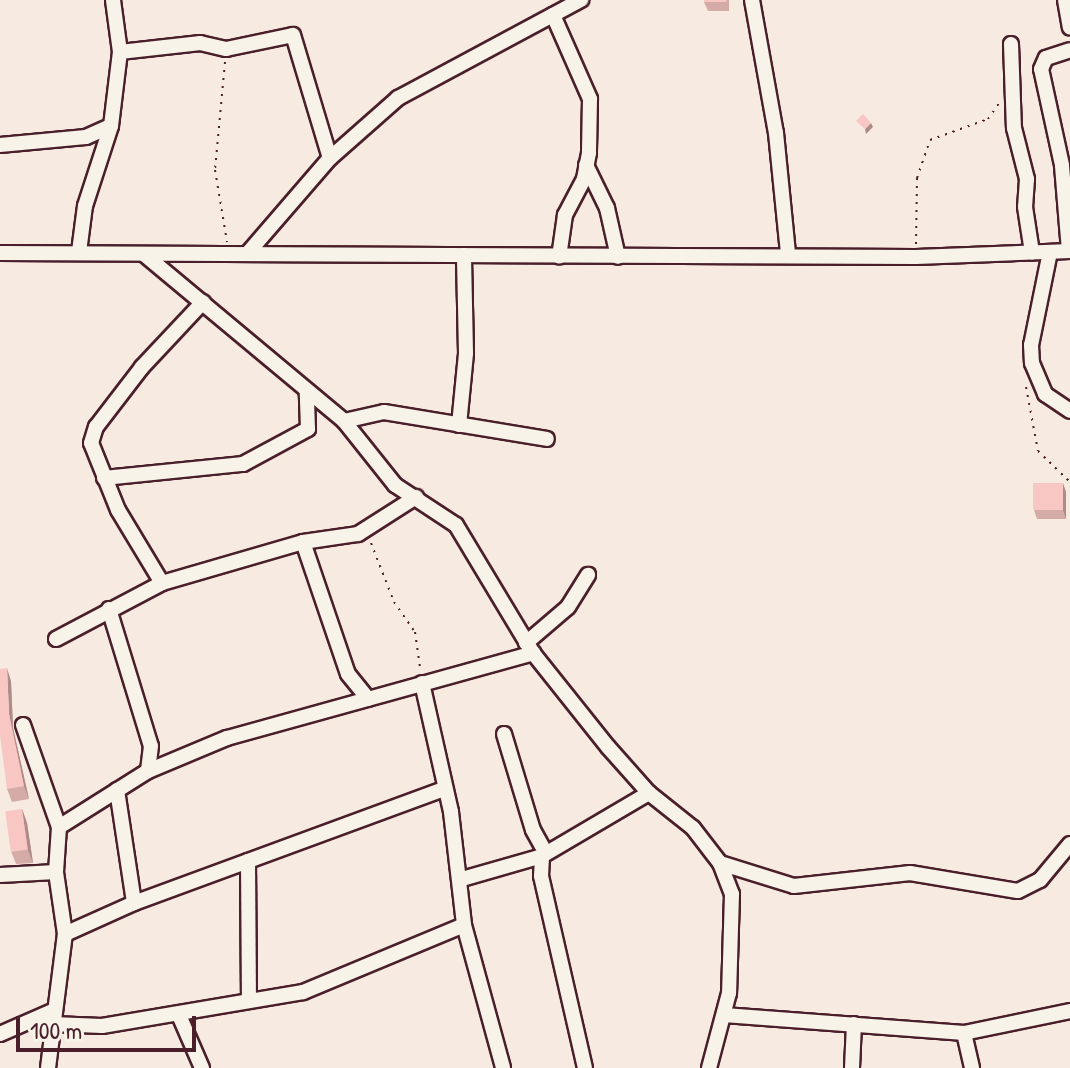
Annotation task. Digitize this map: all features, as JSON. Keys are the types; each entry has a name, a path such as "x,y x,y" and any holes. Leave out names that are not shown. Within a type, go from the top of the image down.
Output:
{"street":[{"path":"79,252 85,206 111,126 120,52 113,0"},
{"path":"247,254 330,158 426,80 581,0"},
{"path":"752,0 776,133 788,254"},
{"path":"1065,0 1070,28"},
{"path":"553,15 590,99 586,165 565,215 559,257"},
{"path":"120,52 200,43 226,49 258,39 297,38 330,158"},
{"path":"1011,44 1012,90 1032,252"},
{"path":"0,253 559,257 788,254 916,257 1070,251 1062,165 1041,69 1046,58 1070,50"},
{"path":"0,145 86,137 111,126"},
{"path":"586,165 607,208 618,257"},
{"path":"1050,252 1032,363 1045,394 1070,411"},
{"path":"145,255 344,421 383,474 456,525 529,648 649,793 693,828 720,863 732,894 724,1015 709,1068"},
{"path":"459,425 466,353 464,255"},
{"path":"162,583 104,478 91,443 96,427 203,302"},
{"path":"104,478 243,464 308,429 307,391"},
{"path":"344,421 384,412 547,439"},
{"path":"56,639 162,583 303,542 368,530 416,497"},
{"path":"303,542 348,674 368,699"},
{"path":"59,827 148,771 227,738 368,699 529,648 568,607 588,575"},
{"path":"109,609 151,746 148,771"},
{"path":"420,683 462,879 464,925 503,1068"},
{"path":"23,725 59,827 56,872 65,934 48,1068"},
{"path":"504,734 533,830 544,854 541,876 585,1068"},
{"path":"65,934 134,903 444,789"},
{"path":"117,790 134,903"},
{"path":"462,879 544,854 649,793"},
{"path":"720,863 794,886 910,873 1018,891 1040,880 1070,844"},
{"path":"248,861 249,1000"},
{"path":"0,875 56,872"},
{"path":"0,1034 54,1017 102,1026 179,1015 319,987 464,925"},
{"path":"724,1015 964,1033 1070,1011"},
{"path":"179,1015 202,1068"},
{"path":"852,1068 854,1024"},
{"path":"964,1033 972,1068"}],"path":[{"path":"226,49 215,170 229,254"},
{"path":"916,257 917,178 930,140 988,119 1012,90"},
{"path":"1026,378 1038,451 1070,482"},
{"path":"368,530 394,602 415,632 420,683"}],"building":[{"path":"726,0 726,2 704,2"},
{"path":"863,114 871,123 865,129 856,121"},
{"path":"1033,483 1063,483 1063,510 1033,510"},
{"path":"7,668 9,714 24,786 7,789 0,735 0,669"},
{"path":"22,809 28,850 11,852 5,811"}]}
